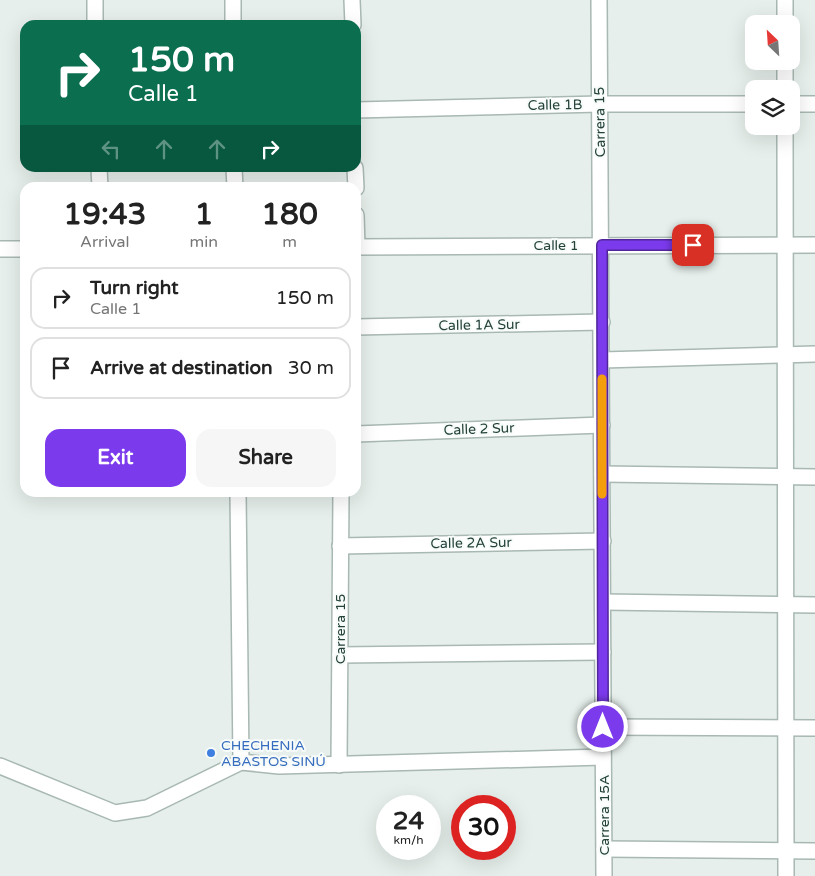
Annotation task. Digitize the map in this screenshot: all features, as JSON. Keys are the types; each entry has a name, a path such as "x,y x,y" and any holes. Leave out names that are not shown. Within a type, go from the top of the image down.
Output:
{"street":[{"path":"95,0 96,20"},
{"path":"233,0 233,20"},
{"path":"352,0 353,20"},
{"name":"Carrera 15","path":"599,0 602,245"},
{"path":"785,0 785,15"},
{"name":"Calle 1B","path":"361,110 600,104 745,104"},
{"path":"800,104 815,104"},
{"path":"785,135 786,876"},
{"name":"Carrera 15A","path":"602,245 604,876"},
{"name":"Calle 1","path":"361,247 815,245"},
{"path":"0,249 20,249"},
{"name":"Calle 1A Sur","path":"361,328 602,322"},
{"path":"602,360 815,354"},
{"name":"Calle 2 Sur","path":"361,434 602,425"},
{"path":"602,474 815,477"},
{"path":"238,497 241,762"},
{"name":"Carrera 15","path":"339,765 341,497"},
{"name":"Calle 2A Sur","path":"340,546 602,541"},
{"path":"603,602 815,605"},
{"path":"340,655 603,652"},
{"path":"603,727 815,728"},
{"path":"0,766 115,813 147,808 241,762 279,766 604,758"},
{"path":"604,849 815,851"}],"slow traffic":[{"path":"602,379 602,494"}],"place":[{"name":"CHECHENIA ABASTOS SINÚ","path":"211,753"}],"route":[{"path":"603,727 602,245 693,245"}]}
